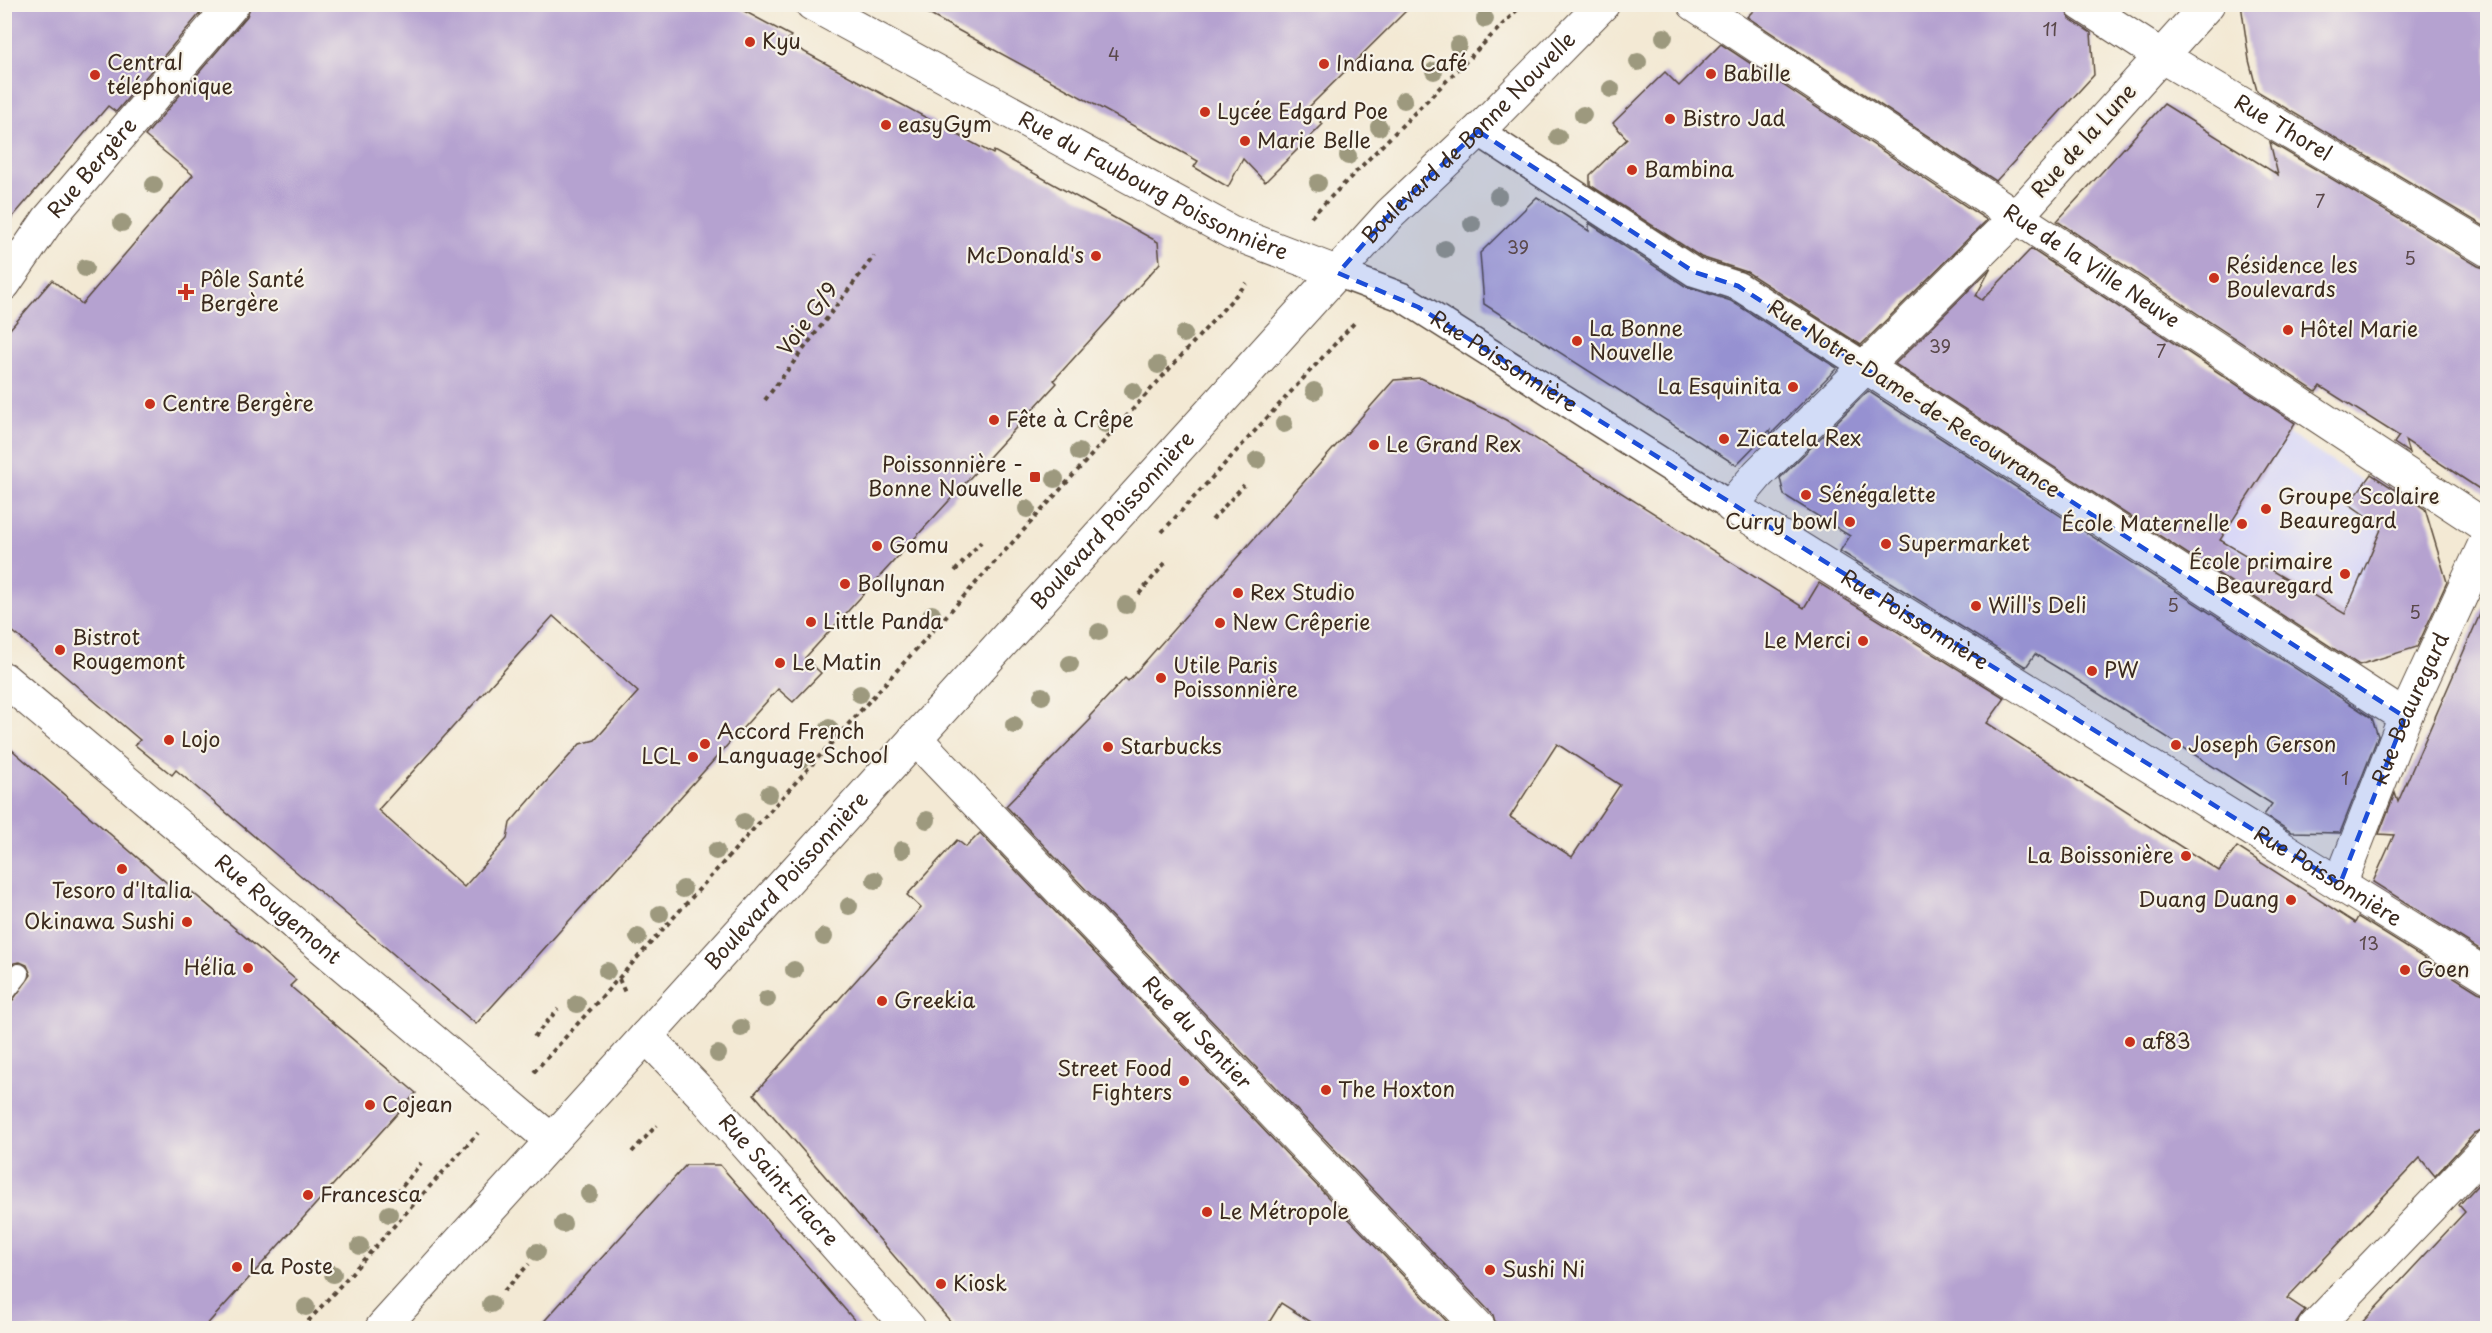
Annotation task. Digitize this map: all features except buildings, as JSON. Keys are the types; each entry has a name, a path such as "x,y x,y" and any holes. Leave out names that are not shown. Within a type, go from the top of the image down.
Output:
{"street":[{"name":"Rue Bergère","path":"8,275 48,220 233,4"},
{"name":"Rue du Faubourg Poissonnière","path":"813,4 1230,232 1338,273"},
{"name":"Boulevard de Bonne Nouvelle","path":"1338,273 1390,214 1478,131 1604,4"},
{"name":"Rue de la Ville Neuve","path":"1694,4 2487,528"},
{"name":"Rue Thorel","path":"2080,4 2161,56 2487,250"},
{"name":"Rue de la Lune","path":"1731,506 1758,474 2017,216 2208,4"},
{"name":"Rue Notre-Dame-de-Recouvrance","path":"1478,131 1694,272 1738,286 2405,717"},
{"name":"Rue Poissonnière","path":"1338,273 1402,297 1731,506 2487,976"},
{"name":"Boulevard Poissonnière","path":"381,1329 1170,455 1338,273"},
{"name":"Rue Beauregard","path":"2340,884 2405,717 2487,537"},
{"name":"Rue Rougemont","path":"4,679 551,1140"},
{"name":"Rue du Sentier","path":"915,738 1479,1329"},
{"name":"Rue Saint-Fiacre","path":"646,1036 702,1094 909,1329"},
{"path":"2314,1329 2487,1148"}],"lane":[{"path":"4,993 19,974"}],"path":[{"path":"1307,221 1523,4"},
{"name":"Voie G/9","path":"765,400 874,256"},
{"path":"528,1079 1252,277"},
{"path":"1212,520 1244,484"},
{"path":"955,571 981,542"},
{"path":"1139,594 1166,562"},
{"path":"534,1037 558,1009"},
{"path":"632,1152 657,1125"},
{"path":"302,1329 484,1126"},
{"path":"397,1193 421,1163"},
{"path":"504,1291 529,1264"}],"highlighted area":[{"path":"1478,131 1694,272 1738,286 2405,717 2340,884 1418,307 1338,273 1390,214"}],"shaded area":[{"name":"Groupe Scolaire Beauregard","path":"2185,368 2430,524 2440,558 2399,653 2365,663 2225,573"}],"place":[{"name":"Kyu","path":"750,42"},
{"name":"Indiana Café","path":"1324,64"},
{"name":"Babille","path":"1711,74"},
{"name":"Central téléphonique","path":"95,75"},
{"name":"Lycée Edgard Poe","path":"1205,112"},
{"name":"Bistro Jad","path":"1670,119"},
{"name":"easyGym","path":"886,125"},
{"name":"Marie Belle","path":"1245,141"},
{"name":"Bambina","path":"1632,170"},
{"name":"McDonald's","path":"1096,256"},
{"name":"Résidence les Boulevards","path":"2214,278"},
{"name":"Pôle Santé Bergère","path":"186,292"},
{"name":"Hôtel Marie","path":"2288,330"},
{"name":"La Bonne Nouvelle","path":"1577,341"},
{"name":"La Esquinita","path":"1793,387"},
{"name":"Centre Bergère","path":"150,404"},
{"name":"Fête à Crêpe","path":"994,420"},
{"name":"Zicatela Rex","path":"1724,439"},
{"name":"Le Grand Rex","path":"1374,445"},
{"name":"Poissonnière - Bonne Nouvelle","path":"1035,477"},
{"name":"Sénégalette","path":"1806,495"},
{"name":"Groupe Scolaire Beauregard","path":"2266,509"},
{"name":"Curry bowl","path":"1850,522"},
{"name":"École Maternelle","path":"2242,524"},
{"name":"Supermarket","path":"1886,544"},
{"name":"Gomu","path":"877,546"},
{"name":"École primaire Beauregard","path":"2345,574"},
{"name":"Bollynan","path":"845,584"},
{"name":"Rex Studio","path":"1238,593"},
{"name":"Will's Deli","path":"1976,606"},
{"name":"Little Panda","path":"811,622"},
{"name":"New Crêperie","path":"1220,623"},
{"name":"Le Merci","path":"1863,641"},
{"name":"Bistrot Rougemont","path":"60,650"},
{"name":"Le Matin","path":"780,663"},
{"name":"PW","path":"2092,671"},
{"name":"Utile Paris Poissonnière","path":"1161,678"},
{"name":"Lojo","path":"169,740"},
{"name":"Accord French Language School","path":"705,744"},
{"name":"Joseph Gerson","path":"2176,745"},
{"name":"Starbucks","path":"1108,747"},
{"name":"LCL","path":"693,757"},
{"name":"La Boissonière","path":"2186,856"},
{"name":"Tesoro d'Italia","path":"122,869"},
{"name":"Duang Duang","path":"2291,900"},
{"name":"Okinawa Sushi","path":"187,922"},
{"name":"Hélia","path":"248,968"},
{"name":"Goen","path":"2405,970"},
{"name":"Greekia","path":"882,1001"},
{"name":"af83","path":"2130,1042"},
{"name":"Street Food Fighters","path":"1184,1081"},
{"name":"The Hoxton","path":"1326,1090"},
{"name":"Cojean","path":"370,1105"},
{"name":"Francesca","path":"308,1195"},
{"name":"Le Métropole","path":"1207,1212"},
{"name":"La Poste","path":"237,1267"},
{"name":"Sushi Ni","path":"1490,1270"},
{"name":"Kiosk","path":"941,1284"}]}
